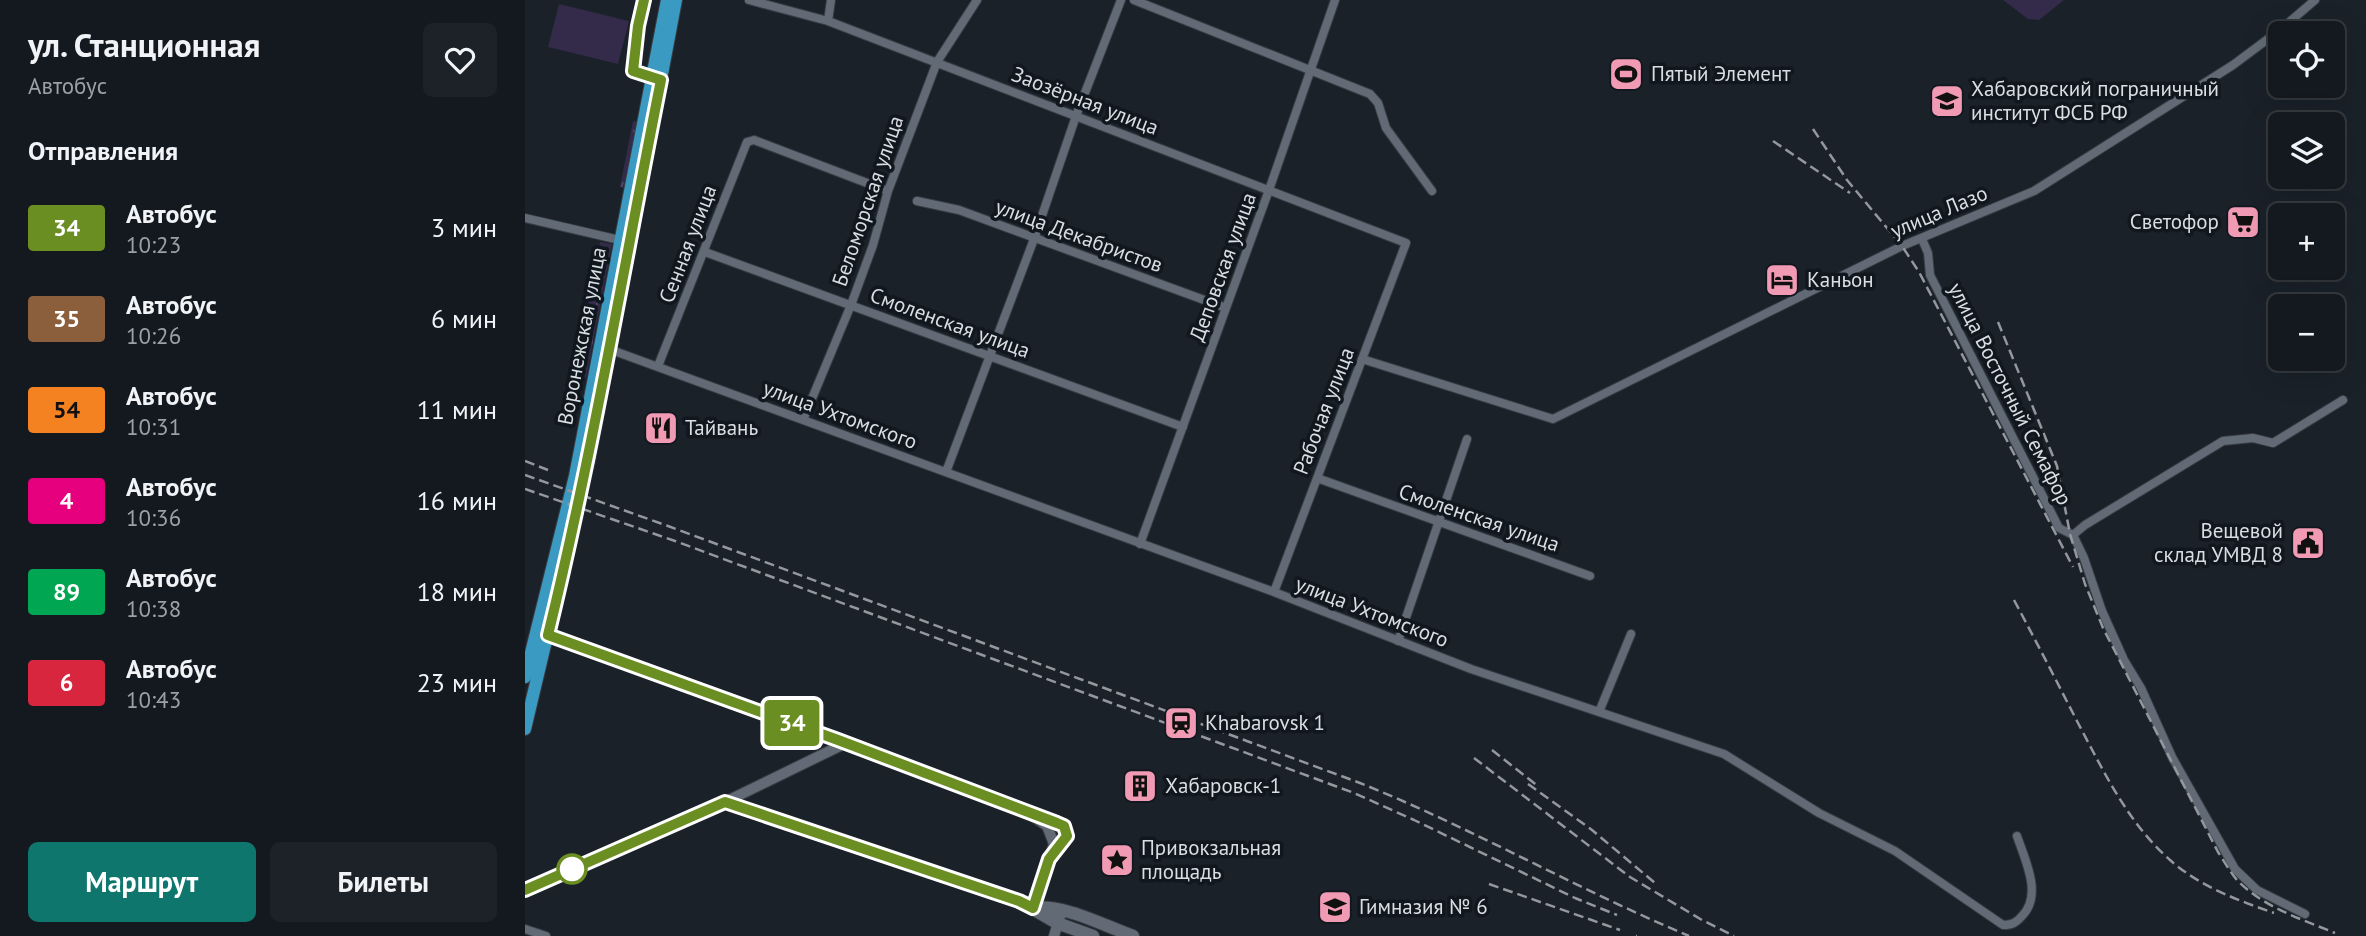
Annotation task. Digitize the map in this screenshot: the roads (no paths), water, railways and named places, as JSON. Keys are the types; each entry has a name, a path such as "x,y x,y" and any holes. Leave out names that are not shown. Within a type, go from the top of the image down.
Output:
{"main road":[{"name":"Воронежская улица","path":"525,729 575,528 667,0"},
{"name":"Воронежская улица","path":"625,241 676,0"},
{"name":"Воронежская улица","path":"525,677 605,348"},
{"path":"525,890 725,802 996,893 1033,908 1055,930 1093,936"},
{"path":"1033,908 1062,910 1133,936"}],"street":[{"name":"Заозёрная улица","path":"748,0 828,21 1406,243"},
{"path":"828,21 831,0"},
{"name":"Беломорская улица","path":"803,420 851,305 888,191 937,62 977,0"},
{"path":"946,472 1121,0"},
{"path":"1135,0 1370,94 1378,103 1386,128 1432,191"},
{"name":"Деповская улица","path":"1140,544 1335,0"},
{"name":"улица Лазо","path":"1362,359 1553,419 1890,251 2034,191 2233,65 2315,0"},
{"name":"Сенная улица","path":"658,366 705,252 744,146 750,140 888,191"},
{"name":"улица Декабристов","path":"917,201 959,210 1226,308"},
{"path":"525,218 625,241"},
{"name":"улица Восточный Семафор","path":"1922,239 1928,253 1930,275 2059,528 2073,535 2124,660 2141,688 2172,757 2235,869 2257,890 2305,914"},
{"name":"Рабочая улица","path":"1274,592 1406,243"},
{"name":"Смоленская улица","path":"705,252 1183,428"},
{"name":"улица Ухтомского","path":"605,348 1274,592 1471,669 1724,754 1819,813 1895,851 2003,925 2017,922 2026,912 2032,895 2030,875 2017,836"},
{"path":"2073,535 2085,525 2223,442 2253,438 2273,443 2343,400"},
{"path":"1398,640 1467,439"},
{"name":"Смоленская улица","path":"1317,478 1590,576"},
{"path":"1599,712 1630,634"},
{"path":"548,635 1027,812 1047,826 1054,844 1033,908"},
{"path":"725,802 846,743"},
{"path":"1055,930 1062,910"},
{"path":"525,929 546,936"}],"railway":[{"path":"1813,129 1847,180 1902,246 1919,272 2073,567"},
{"path":"1773,141 1850,193"},
{"path":"1998,322 2057,466 2070,534 2085,584 2103,628 2218,852 2237,880 2259,898 2335,933"},
{"path":"525,461 548,470"},
{"path":"525,475 1360,783 1443,819 1606,899 1689,936"},
{"path":"525,489 675,541 1354,793 1575,898 1617,915"},
{"path":"2014,600 2107,778 2129,813 2155,846 2181,869 2206,885 2274,913"},
{"path":"1492,750 1539,787"},
{"path":"1474,758 1630,877 1734,936"},
{"path":"1528,784 1592,830 1655,883"},
{"path":"1489,884 1620,930"}],"place":[{"name":"Пятый Элемент","path":"1626,74"},
{"name":"Хабаровский пограничный институт ФСБ РФ","path":"1947,101"},
{"name":"Светофор","path":"2243,222"},
{"name":"Каньон","path":"1782,280"},
{"name":"Тайвань","path":"661,428"},
{"name":"Вещевой склад УМВД 8","path":"2308,543"},
{"name":"Khabarovsk 1","path":"1181,723"},
{"name":"Хабаровск-1","path":"1140,786"},
{"name":"Привокзальная площадь","path":"1117,860"},
{"name":"Гимназия № 6","path":"1335,907"}]}
